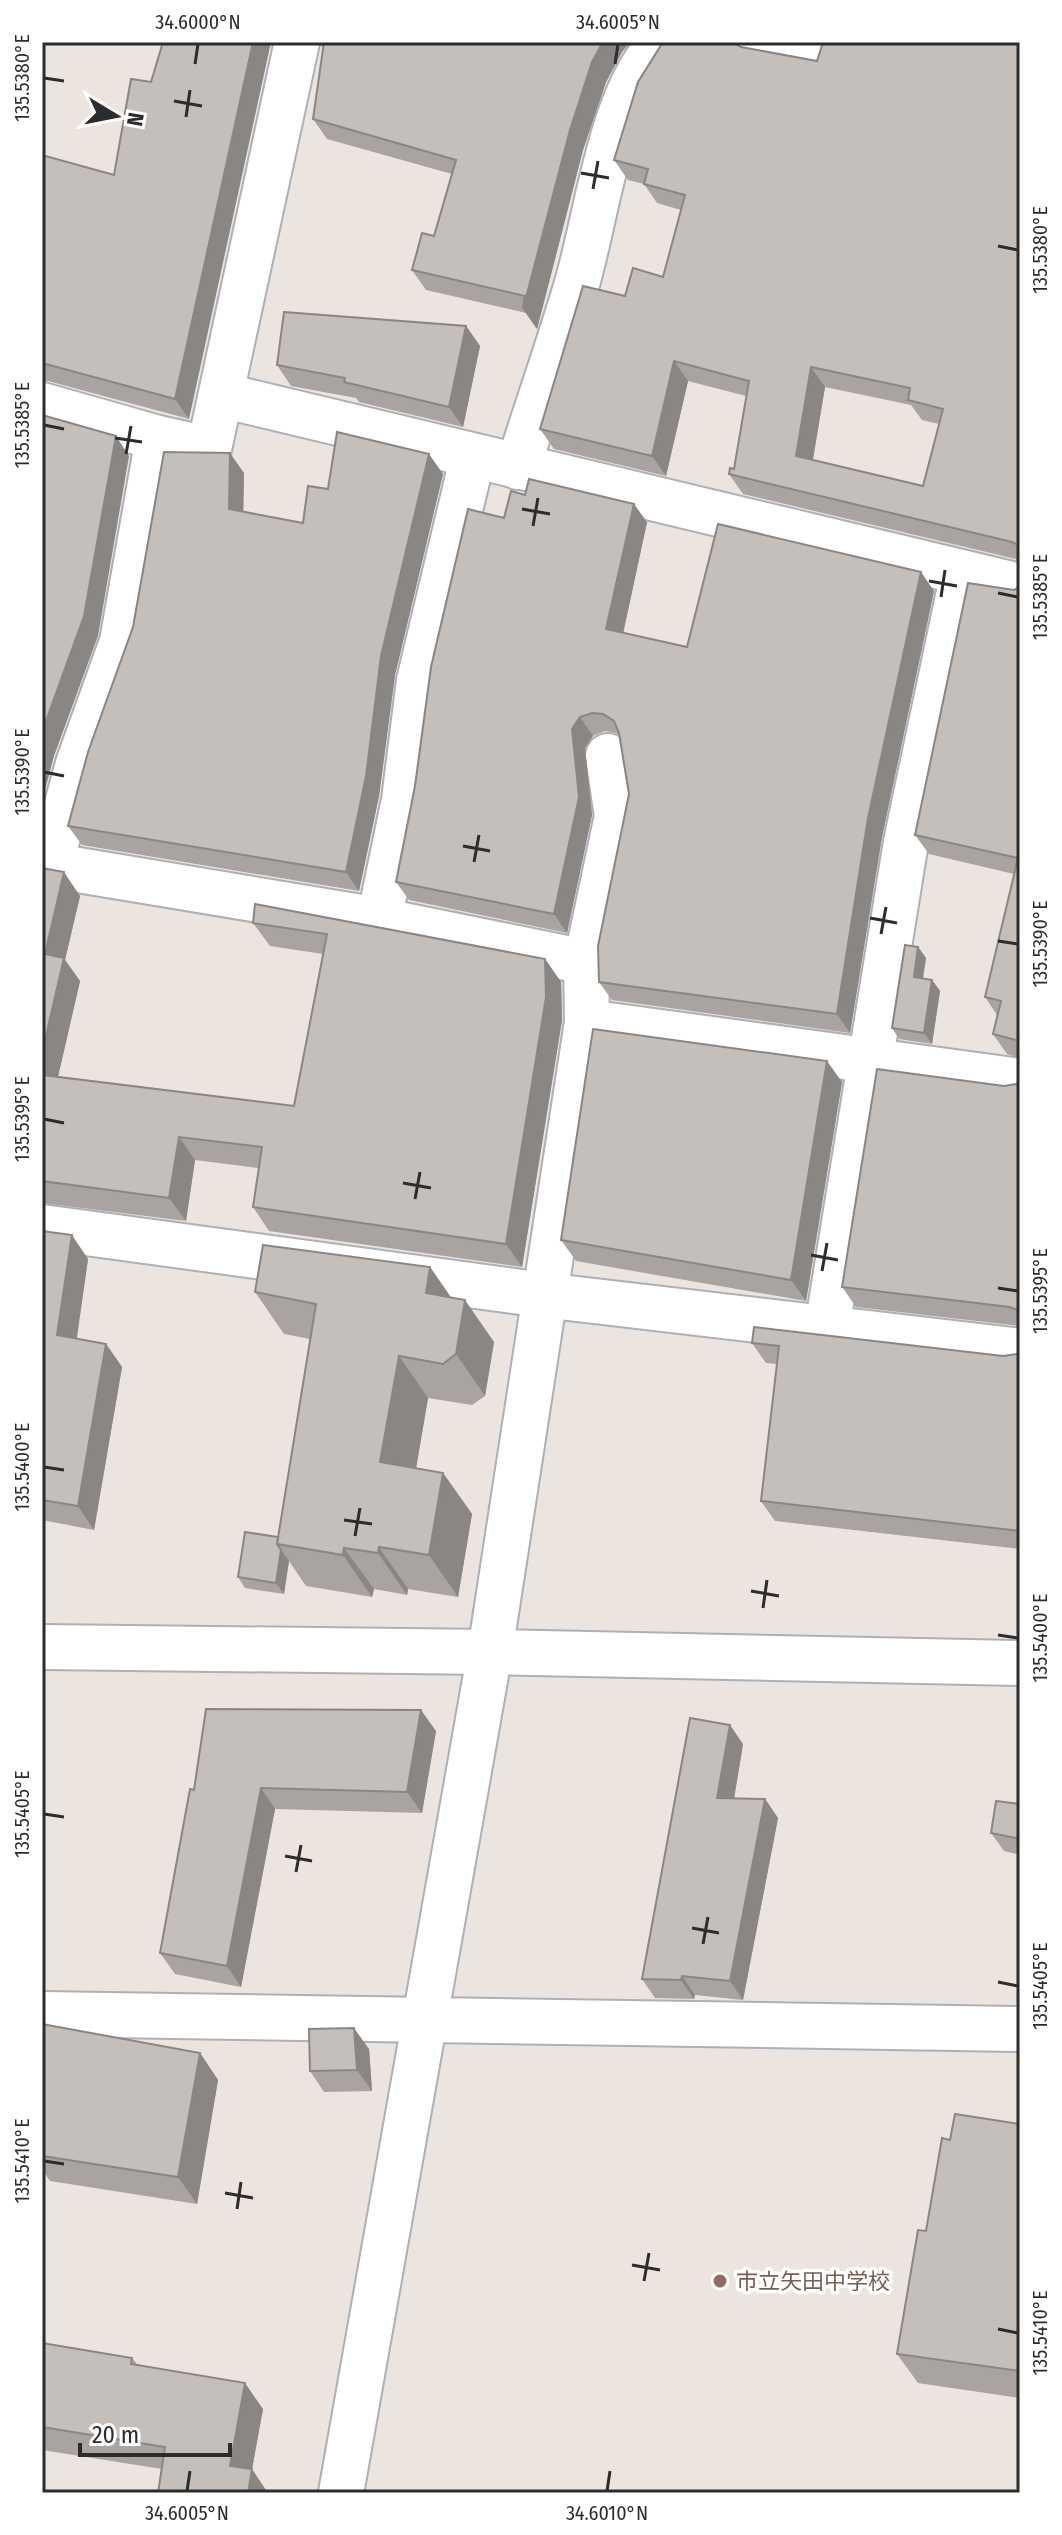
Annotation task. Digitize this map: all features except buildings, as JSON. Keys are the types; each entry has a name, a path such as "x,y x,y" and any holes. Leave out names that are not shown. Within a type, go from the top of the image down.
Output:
{"street":[{"path":"42,405 209,449 297,42"},
{"path":"518,467 577,285 624,104 649,54 662,42"},
{"path":"760,42 814,54 817,42"},
{"path":"221,395 1020,586"},
{"path":"158,438 122,642 46,865 379,920 586,962"},
{"path":"379,920 404,800 419,681 473,456"},
{"path":"827,1328 906,842 963,573"},
{"path":"341,2493 490,1652 587,1022 586,962 617,816 608,756"},
{"path":"587,1022 1020,1081"},
{"path":"42,1227 543,1295 1020,1351"},
{"path":"42,1647 1020,1663"},
{"path":"42,2014 1020,2029"}],"place":[{"name":"市立矢田中学校","path":"720,2281"}]}
